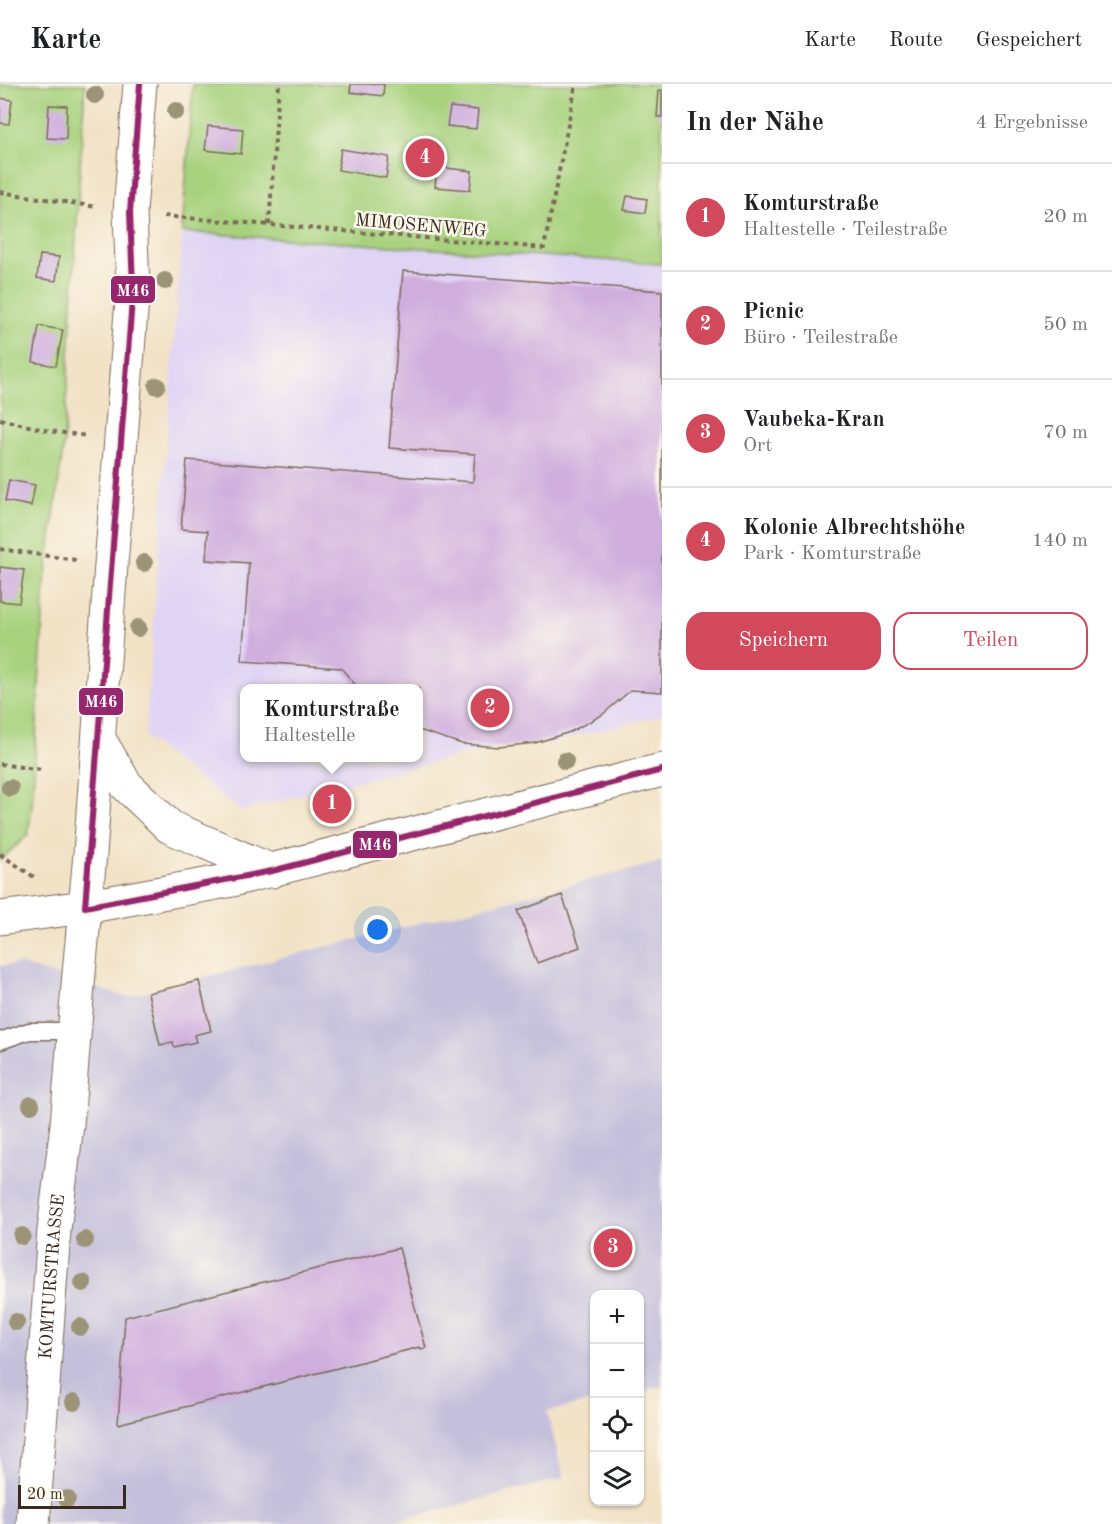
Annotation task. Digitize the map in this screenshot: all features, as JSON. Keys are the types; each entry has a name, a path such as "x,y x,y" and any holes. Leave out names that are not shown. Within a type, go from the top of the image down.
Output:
{"street":[{"name":"KOMTURSTRASSE","path":"33,1524 54,1230 67,1125 122,440 133,288 130,213 140,84"},
{"path":"99,739 126,785 170,827 272,871"},
{"path":"0,918 85,907 272,871 662,770"}],"lane":[{"path":"0,1041 29,1031 74,1031"}],"path":[{"path":"268,225 279,84"},
{"name":"MIMOSENWEG","path":"0,192 130,213 544,248 576,84"},
{"path":"0,419 49,431 122,440"},
{"path":"0,549 111,565"},
{"path":"0,764 42,770"},
{"path":"0,854 19,868"}],"shaded area":[{"path":"182,232 662,264 662,715 552,742 483,750 240,811 145,737"},
{"path":"662,862 662,1386 644,1390 644,1290 590,1290 590,1402 547,1412 564,1478 384,1524 0,1524 0,966 19,964 126,997"}],"green space":[{"path":"0,84 85,84 64,441 45,582 32,807 28,835 0,860"},
{"path":"193,84 662,84 662,264 182,232"}],"building":[{"path":"351,84 384,84 383,96 350,92"},
{"path":"659,90 662,90 662,117 657,117"},
{"path":"0,98 12,100 9,124 0,123"},
{"path":"49,105 67,106 66,139 47,138"},
{"path":"450,107 478,110 476,129 447,126"},
{"path":"208,126 243,129 241,154 205,150"},
{"path":"341,149 389,157 386,178 338,170"},
{"path":"437,167 472,171 470,190 435,187"},
{"path":"627,196 647,199 645,213 624,210"},
{"path":"40,255 59,257 56,281 37,278"},
{"path":"403,271 662,291 662,692 631,690 602,715 570,732 535,743 499,747 462,744 423,731 423,684 355,684 341,668 242,661 249,563 206,560 208,531 181,529 187,460 473,482 475,454 389,448"},
{"path":"39,326 63,330 56,366 33,362"},
{"path":"9,480 35,485 31,506 5,501"},
{"path":"0,567 24,570 19,603 0,601"},
{"path":"562,895 580,947 537,963 518,911"},
{"path":"199,981 211,1031 194,1035 196,1042 174,1047 173,1042 160,1045 148,993"},
{"path":"399,1248 426,1348 421,1349 420,1347 118,1424 125,1317"}],"transit line":[{"name":"M46","path":"85,907 133,287 130,212 140,84"},
{"name":"M46","path":"85,907 272,871 662,770"}],"place":[{"name":"Kolonie Albrechtshöhe","path":"425,158"},
{"name":"Picnic","path":"490,708"},
{"name":"Komturstraße","path":"332,804"},
{"name":"Vaubeka-Kran","path":"613,1248"}]}
